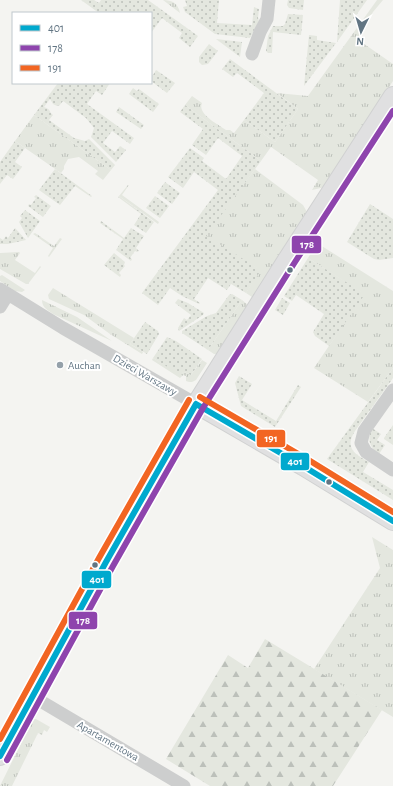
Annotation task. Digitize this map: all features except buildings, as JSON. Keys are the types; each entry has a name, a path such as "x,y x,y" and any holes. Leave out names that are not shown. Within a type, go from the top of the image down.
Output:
{"street":[{"path":"252,54 260,32 267,19 269,0"},
{"path":"0,756 32,696 196,404 284,264 393,96"},
{"path":"0,307 4,292"},
{"name":"Dzieci Warszawy","path":"4,292 63,328 303,466 393,521"},
{"path":"393,390 364,430 361,443 366,452 393,470"},
{"name":"Apartamentowa","path":"32,696 184,786"}],"green space":[{"path":"81,0 94,0 99,3 101,0 148,0 198,36 190,47 179,38 182,33 162,18 152,32 152,12 98,12"},
{"path":"163,0 174,3 178,7 180,13"},
{"path":"185,0 219,0 217,23 252,25 254,7 259,9 259,21 250,38 215,34 185,12 183,7 187,6"},
{"path":"288,0 304,0 303,10 289,8 287,5"},
{"path":"340,0 367,0 337,42"},
{"path":"377,0 383,0 373,12 357,39 393,64 393,81 325,187 312,190 318,180 271,147 261,161 185,105 192,96 202,103 201,107 205,115 226,130 230,130 234,133 244,120 275,142 298,109 277,93 308,96"},
{"path":"288,14 303,15 301,35 273,32 272,53 268,53 266,51 268,36 273,26 283,26"},
{"path":"309,35 317,36 317,40 336,43 304,86"},
{"path":"216,39 242,42 240,57"},
{"path":"209,44 218,51 208,64 202,65 199,62 199,57"},
{"path":"230,59 298,109 275,142 244,120 264,93 237,73 233,77 222,69"},
{"path":"156,70 175,83 167,93 152,82 153,75"},
{"path":"57,84 109,84 102,95 96,91 87,104 134,138 130,144 112,131 103,143 115,152 120,146 126,150 116,162 91,137 94,128 86,118 63,101 59,106 57,106 53,104 50,99 44,107 53,115 49,120 74,138 85,141 89,139 115,165 111,170 34,115"},
{"path":"133,88 137,91 139,89 159,104 153,112 129,94"},
{"path":"185,105 261,161 206,236 261,270 246,293 231,284 227,290 208,278 194,299 200,303 199,304 182,296 170,288 158,305 142,293 218,190 194,172 183,188 168,177 190,148 204,158 202,161 226,179 242,156 218,138 206,155 192,145 203,129 180,112"},
{"path":"119,107 144,125 141,129 116,112"},
{"path":"34,115 111,170 103,180 95,174 98,171 79,157 68,159 61,173 15,141"},
{"path":"15,141 25,148 15,162 22,167 13,179 7,175 0,184 0,162"},
{"path":"55,169 92,196 91,197 75,186 60,205 39,190"},
{"path":"255,169 303,205 307,212 252,297 246,293 260,270 205,236"},
{"path":"165,182 180,193 172,204 157,193"},
{"path":"128,185 122,195 159,222 158,224 119,196"},
{"path":"36,195 51,206 43,217 28,206 29,204 31,205 36,198 34,197"},
{"path":"119,196 154,222 146,233 134,225 141,214 118,197"},
{"path":"155,196 169,206 160,218 146,208"},
{"path":"370,204 393,219 393,258 379,260 374,259 347,242"},
{"path":"25,210 40,221 28,238 19,222 22,218 20,216"},
{"path":"101,221 124,238 131,228 144,236 136,248 139,251 135,251 130,258 132,259 131,261 116,250 123,239 100,223"},
{"path":"15,228 26,240 8,244 0,244 0,238 3,240 6,236 8,238"},
{"path":"35,233 54,246 60,238 62,239 49,257 48,256 53,248 33,234"},
{"path":"317,243 393,291 393,368 368,402 314,368 364,294 308,258"},
{"path":"0,253 20,253 15,260 35,273 40,266 41,267 28,284 0,269"},
{"path":"114,253 125,262 125,266 119,273 121,275 120,277 104,265"},
{"path":"308,258 365,294 329,346 315,336 313,332 324,314 296,295 292,301 284,296"},
{"path":"2,275 25,290 22,292 15,291 0,281 0,276"},
{"path":"53,288 134,338 130,344 143,352 142,354 110,334 84,315 49,299 48,295"},
{"path":"232,294 242,300 208,350 182,333 182,331 207,316 216,313 229,295"},
{"path":"282,298 290,303 283,315 275,310"},
{"path":"178,299 188,303 204,313 179,331 178,328 184,318 187,320 191,315 175,303"},
{"path":"42,300 77,317 112,341 53,314 44,307"},
{"path":"242,300 248,305 217,354 214,354 208,350"},
{"path":"145,322 158,331 159,334 147,354 130,344"},
{"path":"167,337 176,341 202,359 191,375 184,372 179,374 153,358"},
{"path":"153,358 179,373 184,372 191,375 202,360 207,363 196,380 190,382 186,381 186,376 183,375 180,378 152,360"},
{"path":"393,368 393,378 355,431 352,437 351,446 359,456 369,462 363,472 393,490 393,500 327,459"},
{"path":"239,376 252,384 242,400 276,421 298,385 301,387 275,427 241,406 235,383"},
{"path":"393,425 393,445 384,438"},
{"path":"372,428 381,434 377,440 385,445 379,454 371,446 369,439"},
{"path":"372,537 393,550 393,717 314,669 380,568"},
{"path":"265,639 382,710 333,786 210,786 166,759 228,655 248,668"},
{"path":"33,719 36,719 50,727 47,732 44,730 42,735 38,733 12,786 0,786"}],"transit line":[{"name":"178","path":"7,760 113,566 203,408 393,111"},
{"name":"191","path":"200,397 307,459 393,512"},
{"name":"191","path":"0,739 99,558 189,400"},
{"name":"401","path":"196,404 303,466 393,521"},
{"name":"401","path":"0,756 106,562 196,404"}],"place":[{"name":"Auchan","path":"60,365"}]}
